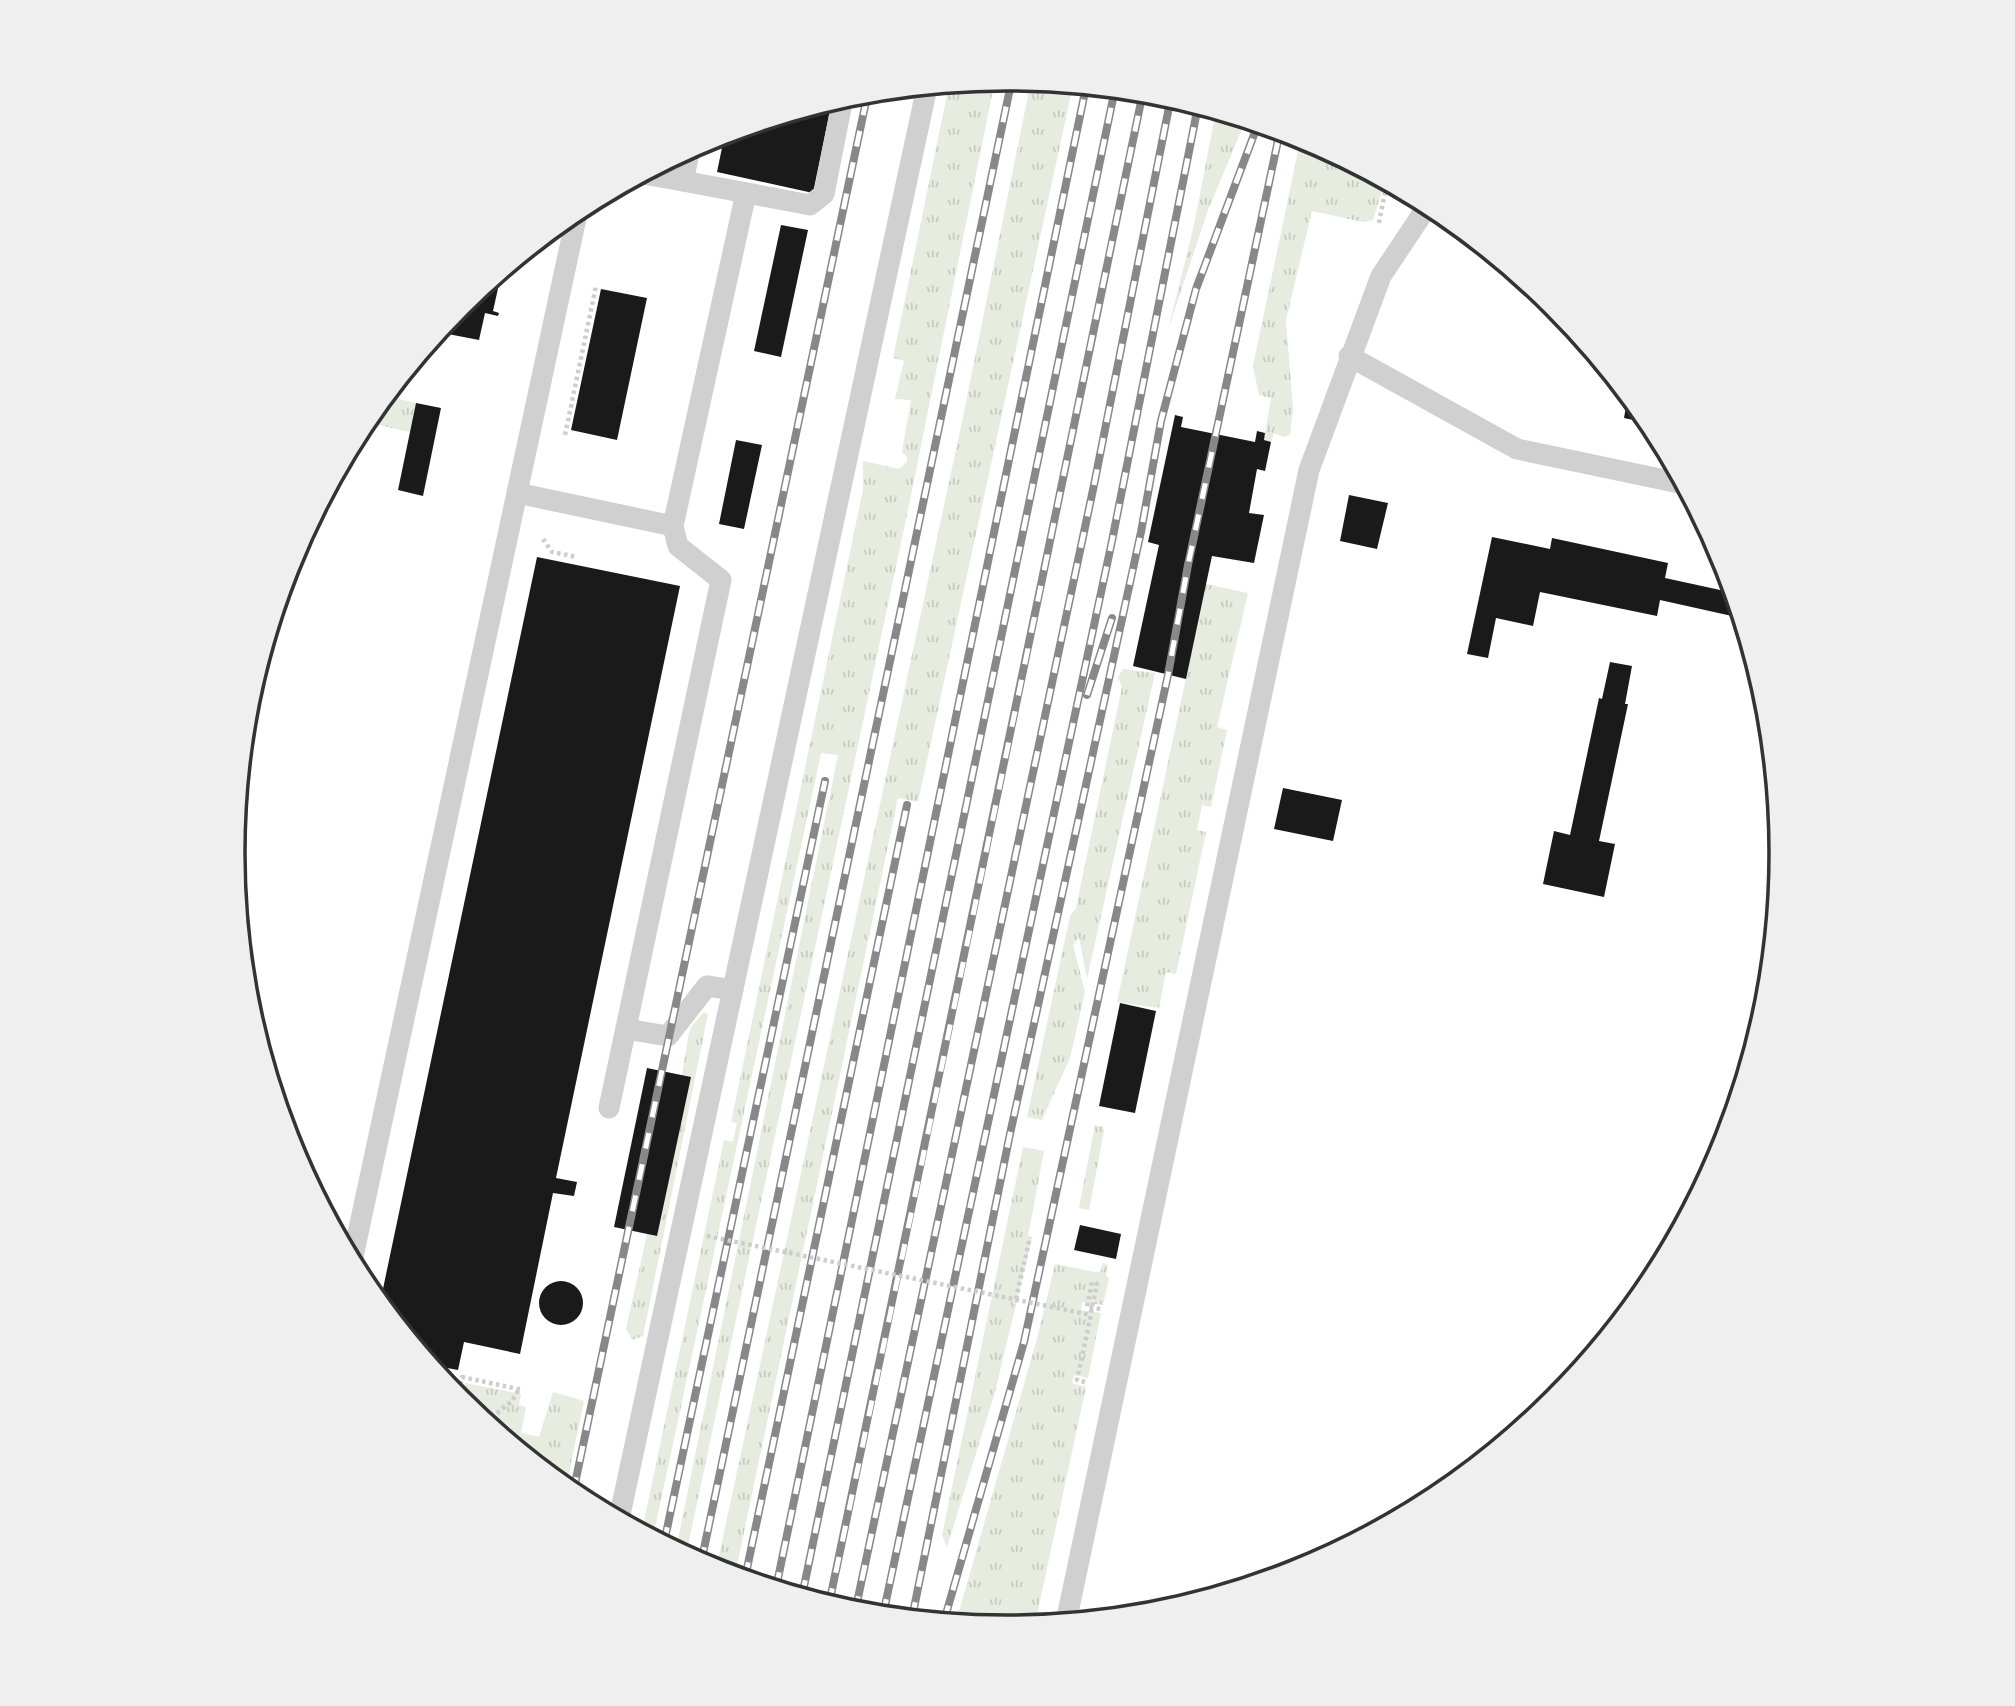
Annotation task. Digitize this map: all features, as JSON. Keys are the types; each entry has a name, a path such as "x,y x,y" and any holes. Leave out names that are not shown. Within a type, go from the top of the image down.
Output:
{"lane":[{"path":"622,1510 925,96"},
{"path":"658,176 810,205 824,194 841,110"},
{"path":"683,180 687,162"},
{"path":"609,1108 721,580 678,546 673,526 746,193"},
{"path":"1068,1612 1309,470 1349,356 1381,276 1423,214"},
{"path":"355,1246 574,226"},
{"path":"1349,356 1517,449 1672,482"},
{"path":"517,493 673,526"},
{"path":"626,1029 668,1036 707,986 733,990"}],"path":[{"path":"565,435 596,285"},
{"path":"543,538 552,552 577,557"},
{"path":"707,1236 1090,1315"},
{"path":"1016,1299 1030,1237"},
{"path":"1090,1383 1077,1380 1090,1315 1093,1303 1097,1284 1092,1282 1087,1307 1096,1308 1105,1310"},
{"path":"461,1383 462,1377 521,1390 494,1416"}],"green space":[{"path":"993,92 909,505 688,1544 678,1540 838,755 821,753 655,1528 644,1522 724,1140 733,1142 737,1123 731,1122 863,490 863,461 899,469 907,462 907,457 902,452 911,400 895,399 904,361 893,358 947,94"},
{"path":"1029,92 1071,94 918,802 898,798 737,1565 719,1558 963,417"},
{"path":"1214,120 1243,128 1208,210 1168,330 1194,225"},
{"path":"1299,149 1382,190 1373,220 1363,222 1312,211 1286,320 1293,409 1290,435 1283,437 1274,433 1271,442 1264,440 1271,398 1259,395 1253,366"},
{"path":"396,398 416,403 410,432 378,425"},
{"path":"1206,584 1248,593 1217,727 1227,730 1211,807 1202,805 1197,830 1206,832 1176,974 1166,972 1159,1008 1117,1002"},
{"path":"1123,669 1155,673 1087,979 1079,937 1073,945 1085,992 1070,1058 1042,1120 1027,1117 1070,916 1076,908 1122,687 1118,677"},
{"path":"704,1012 708,1014 643,1336 632,1340 626,1329 647,1234 657,1236 688,1037 691,1027"},
{"path":"1095,1125 1103,1127 1104,1131 1089,1210 1079,1208"},
{"path":"1023,1147 1044,1151 1028,1236 1032,1238 995,1392 947,1547 942,1535"},
{"path":"1103,1263 1108,1265 1106,1276 1109,1278 1103,1305 1082,1302 1081,1310 1101,1313 1088,1378 1074,1375 1072,1383 1086,1387 1037,1614 959,1613 1038,1335 1055,1264 1100,1273"},
{"path":"465,1383 521,1394 519,1405 526,1407 521,1433 539,1437 553,1392 584,1401 569,1476 505,1426 464,1387"}],"building":[{"path":"830,113 813,193 717,172 722,147 763,131"},
{"path":"781,225 808,230 781,357 754,351"},
{"path":"499,286 493,311 499,313 498,316 485,313 479,340 450,334"},
{"path":"601,289 647,298 617,440 571,430"},
{"path":"416,403 441,408 423,496 398,490"},
{"path":"1626,408 1634,420 1624,418"},
{"path":"1175,415 1183,417 1181,427 1255,442 1257,431 1265,433 1264,440 1271,442 1265,471 1257,469 1249,513 1264,515 1254,563 1212,556 1186,679 1133,666 1159,545 1148,542"},
{"path":"736,440 762,445 744,529 719,524"},
{"path":"1349,495 1388,503 1377,549 1340,541"},
{"path":"1492,537 1550,549 1552,538 1668,563 1665,578 1722,590 1731,616 1660,600 1657,616 1540,592 1533,626 1496,618 1488,658 1467,654"},
{"path":"537,557 680,586 556,1178 577,1182 574,1196 553,1193 520,1354 464,1342 458,1370 447,1368 403,1317 383,1289"},
{"path":"1610,662 1632,666 1625,704 1628,704 1599,841 1615,844 1604,897 1543,884 1554,831 1570,835 1599,698 1602,699"},
{"path":"1283,788 1342,800 1333,841 1274,829"},
{"path":"1120,1003 1156,1011 1135,1113 1099,1106"},
{"path":"647,1068 691,1077 657,1236 614,1227"},
{"path":"1080,1225 1121,1234 1116,1259 1074,1250"},
{"path":"561,1281 577,1287 583,1303 577,1319 561,1325 545,1319 539,1303 545,1287"}],"railway":[{"path":"703,1551 1009,91"},
{"path":"778,1579 1084,96"},
{"path":"804,1587 1113,99"},
{"path":"831,1594 1141,103"},
{"path":"576,1481 865,105"},
{"path":"858,1600 1094,485 1169,109"},
{"path":"885,1604 1112,541 1196,115"},
{"path":"914,1609 1010,1134 1141,532 1161,421 1196,289 1255,132"},
{"path":"947,1612 1024,1342 1168,675 1188,565 1278,141"},
{"path":"1087,695 1112,618"},
{"path":"666,1534 825,781"},
{"path":"747,1569 907,805"}]}
